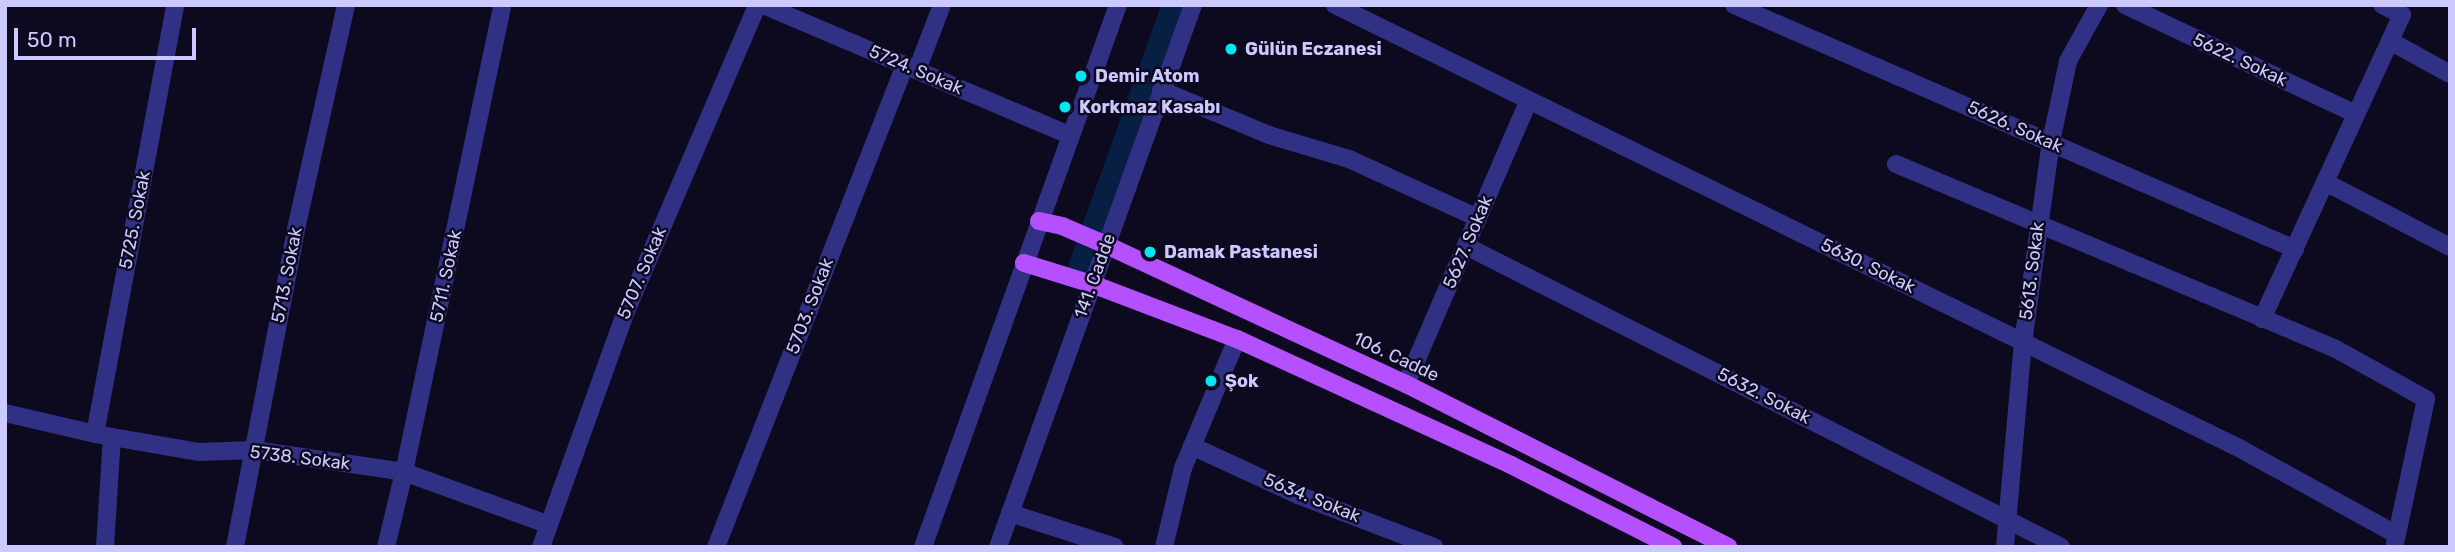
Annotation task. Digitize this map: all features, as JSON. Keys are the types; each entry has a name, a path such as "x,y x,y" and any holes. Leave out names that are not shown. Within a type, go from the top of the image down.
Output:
{"main road":[{"name":"106. Cadde","path":"1039,221 1062,226 1105,245 1406,384 1728,547"},
{"path":"1024,263 1091,284 1237,339 1511,466 1673,547"}],"street":[{"name":"5725. Sokak","path":"105,547 104,436 175,5"},
{"name":"5713. Sokak","path":"235,547 296,229 346,5"},
{"name":"5711. Sokak","path":"386,547 502,5"},
{"name":"5707. Sokak","path":"541,545 624,316 757,5"},
{"name":"5724. Sokak","path":"763,5 1069,135"},
{"name":"5703. Sokak","path":"716,547 911,68 942,5"},
{"path":"923,547 1118,5"},
{"name":"141. Cadde","path":"998,547 1193,5"},
{"name":"5630. Sokak","path":"1335,5 2239,448 2396,541"},
{"name":"5626. Sokak","path":"1734,5 2295,249"},
{"name":"5613. Sokak","path":"2005,547 2023,342 2051,142 2068,61 2099,5"},
{"name":"5622. Sokak","path":"2125,5 2356,114"},
{"path":"2262,319 2402,15 2382,5"},
{"path":"2390,41 2450,74"},
{"path":"1161,90 1269,135 1349,159 1478,218"},
{"name":"5627. Sokak","path":"1406,384 1529,100"},
{"path":"1896,164 2336,349 2426,398 2396,541"},
{"path":"2325,182 2450,247"},
{"name":"5632. Sokak","path":"1466,246 2061,547"},
{"path":"1164,547 1183,468 1237,339"},
{"name":"5738. Sokak","path":"5,414 104,436 199,452 254,450 404,472 547,524"},
{"name":"5634. Sokak","path":"1192,446 1298,495 1434,547"},
{"path":"1010,513 1115,547"},
{"path":"541,545 561,547"}],"waterway":[{"path":"1082,265 1175,5"}],"place":[{"name":"Gülün Eczanesi","path":"1231,49"},
{"name":"Demir Atom","path":"1081,76"},
{"name":"Korkmaz Kasabı","path":"1065,107"},
{"name":"Damak Pastanesi","path":"1150,252"},
{"name":"Şok","path":"1211,381"}]}
